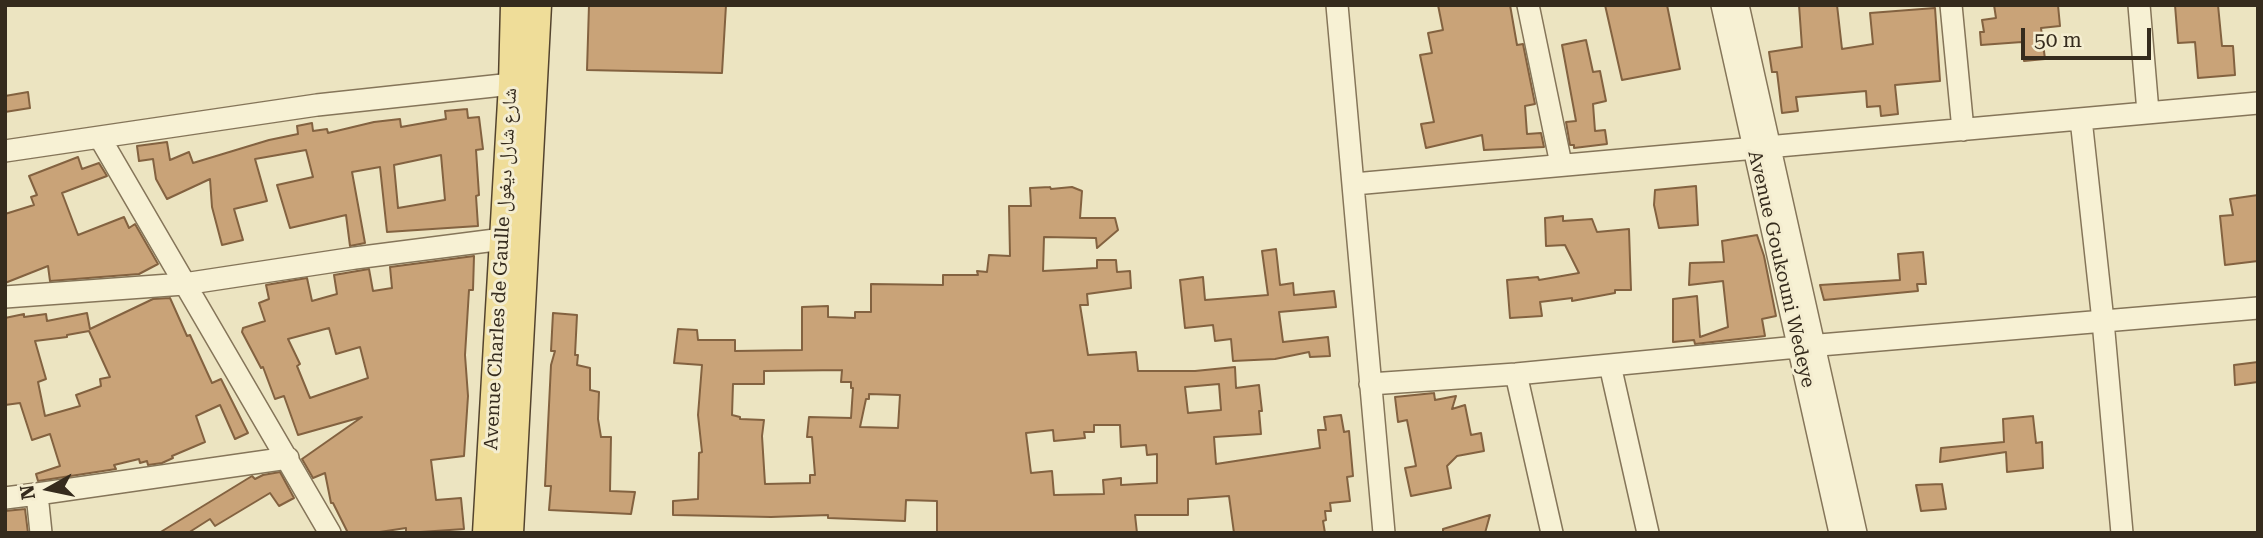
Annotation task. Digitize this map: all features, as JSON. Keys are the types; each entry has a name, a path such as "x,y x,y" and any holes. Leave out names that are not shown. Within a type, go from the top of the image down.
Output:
{"main road":[{"name":"Avenue Charles de Gaulle شارع شارل ديغول","path":"486,533 504,434 520,136 513,84 514,5"},
{"name":"Avenue Charles de Gaulle شارع شارل ديغول","path":"510,533 504,434 503,239 538,5"}],"street":[{"path":"1337,5 1384,533"},
{"path":"1528,5 1561,164"},
{"name":"Avenue Goukouni Wedeye","path":"1722,5 1762,147 1807,346 1856,533"},
{"name":"Avenue Goukouni Wedeye","path":"1738,5 1762,147"},
{"path":"1951,5 1963,130"},
{"path":"2139,5 2148,112"},
{"path":"5,151 317,105 513,84"},
{"path":"1354,184 2258,103"},
{"path":"2081,119 2122,533"},
{"path":"100,138 330,533"},
{"path":"5,297 184,284 503,239"},
{"path":"1370,384 1516,374 1807,346 2258,308"},
{"name":"Avenue Goukouni Wedeye","path":"1807,346 1840,533"},
{"path":"1609,365 1648,533"},
{"path":"1516,374 1552,533"},
{"path":"5,498 288,458"},
{"path":"37,494 41,533"}],"building":[{"path":"589,5 726,5 722,73 587,70"},
{"path":"1438,5 1510,5 1517,45 1523,44 1535,104 1525,106 1527,134 1541,133 1544,147 1484,150 1482,135 1426,148 1421,124 1434,122 1420,55 1432,53 1428,33 1443,30"},
{"path":"1605,5 1667,5 1680,69 1622,80"},
{"path":"1799,5 1837,5 1842,49 1873,44 1870,13 1935,8 1940,81 1895,85 1898,114 1881,116 1880,106 1867,107 1866,91 1796,97 1798,111 1782,113 1777,72 1772,72 1769,52 1802,47"},
{"path":"1994,5 2058,5 2060,26 2041,28 2045,59 2024,61 2022,42 1981,45 1980,32 1984,32 1982,20 1996,18"},
{"path":"2175,5 2218,5 2222,46 2233,46 2235,75 2198,78 2195,42 2178,43"},
{"path":"1586,40 1593,72 1600,71 1606,101 1593,104 1595,131 1605,130 1607,144 1574,148 1574,145 1570,145 1566,122 1576,121 1562,45"},
{"path":"28,92 30,108 5,112 5,96"},
{"path":"467,109 468,118 479,117 483,149 476,150 478,226 387,232 380,167 352,172 365,243 350,246 346,215 290,228 277,185 313,177 306,150 255,159 267,201 234,209 243,240 222,245 212,207 210,179 167,199 156,179 153,159 139,161 137,146 167,142 170,160 189,152 193,163 298,134 297,126 312,123 313,131 327,129 328,133 400,119 401,127 446,119 445,111","holes":["441,155 445,200 398,208 394,165"]},
{"path":"78,157 82,169 99,163 107,176 62,193 78,235 124,217 129,228 135,224 158,264 139,274 50,281 48,266 5,283 5,214 34,205 31,197 37,195 29,176"},
{"path":"1696,186 1698,225 1659,228 1654,205 1655,190"},
{"path":"1072,187 1082,191 1080,218 1115,218 1118,230 1097,248 1096,238 1044,237 1043,271 1097,268 1097,260 1116,260 1117,272 1130,271 1131,288 1087,294 1088,305 1080,305 1088,355 1136,352 1138,371 1195,371 1235,367 1236,388 1259,385 1261,434 1214,437 1216,464 1320,448 1318,430 1326,430 1324,417 1341,415 1344,432 1349,431 1353,476 1347,477 1350,501 1330,503 1331,511 1325,511 1326,520 1323,521 1325,533 1234,533 1229,496 1188,499 1188,515 1135,515 1137,533 937,533 937,501 906,500 905,521 828,518 828,515 673,515 673,501 698,499 699,453 702,452 698,415 702,365 674,363 678,329 697,330 698,340 735,340 735,351 802,350 802,307 828,306 828,317 855,318 855,312 871,312 871,284 943,285 943,275 978,275 977,271 987,272 989,255 1010,256 1009,206 1031,206 1030,188","holes":["842,370 841,382 851,382 851,418 809,417 807,437 812,437 815,475 810,475 810,483 765,484 762,436 764,420 740,419 732,415 733,384 764,384 764,371","1219,384 1221,410 1188,413 1185,387","869,394 900,395 898,428 860,427 866,399 869,399","1094,425 1120,425 1121,447 1146,445 1147,455 1157,454 1157,483 1121,485 1121,478 1103,480 1104,494 1054,495 1052,471 1031,473 1026,433 1053,430 1054,441 1085,438 1084,432 1094,432"]},
{"path":"2258,195 2258,261 2225,265 2220,216 2233,215 2230,199"},
{"path":"1563,216 1563,221 1592,219 1597,232 1629,229 1631,290 1615,290 1615,293 1572,301 1572,298 1540,302 1542,316 1510,318 1507,280 1538,277 1539,280 1579,273 1565,245 1546,246 1545,218"},
{"path":"1757,235 1776,316 1762,319 1765,336 1695,344 1694,340 1673,342 1673,299 1697,296 1700,337 1728,327 1723,281 1689,285 1690,263 1724,262 1722,241"},
{"path":"1276,249 1280,285 1293,283 1294,295 1334,291 1336,307 1279,312 1283,342 1328,337 1330,356 1310,357 1309,352 1275,359 1233,361 1231,339 1215,341 1213,325 1185,328 1180,280 1203,277 1205,300 1268,295 1262,251"},
{"path":"1923,252 1926,284 1917,284 1918,291 1824,300 1820,285 1900,280 1898,254"},
{"path":"474,256 465,355 468,396 464,456 431,460 436,500 461,498 464,529 406,533 406,528 373,533 348,533 331,503 325,473 313,478 302,459 362,417 298,435 284,396 275,399 263,367 261,368 242,332 243,328 265,321 259,303 269,299 266,285 307,278 312,301 337,294 334,275 369,269 373,291 392,288 390,267","holes":["329,328 336,354 360,347 368,378 310,398 297,366 300,364 288,339"]},
{"path":"170,298 212,383 221,379 248,433 235,439 220,405 196,416 205,442 162,463 148,465 147,461 140,463 139,459 114,465 116,469 38,481 36,474 60,466 50,434 32,440 20,403 5,405 5,318 24,314 24,317 46,314 47,321 87,313 90,329 153,299","holes":["89,331 110,377 100,379 101,386 76,395 80,406 45,416 38,382 46,379 35,341"]},
{"path":"553,313 577,315 577,365 590,368 590,390 599,392 598,419 601,437 611,437 610,491 635,492 631,514 549,510 551,486 545,486 551,365 555,351 551,351"},
{"path":"2258,362 2258,382 2235,385 2234,365"},
{"path":"1434,393 1435,400 1456,396 1452,409 1465,405 1471,435 1481,433 1484,451 1457,456 1447,466 1451,488 1411,496 1405,468 1416,466 1407,420 1398,422 1395,397"},
{"path":"2033,416 2036,443 2042,442 2043,468 2007,472 2006,452 1940,462 1941,448 2004,442 2003,419"},
{"path":"280,472 294,498 279,506 270,493 215,526 210,519 188,533 159,533 252,476 255,479"},
{"path":"1942,484 1946,509 1921,511 1916,485"},
{"path":"25,509 28,533 5,533 5,511"},
{"path":"1490,515 1485,533 1443,533 1443,529"}]}
